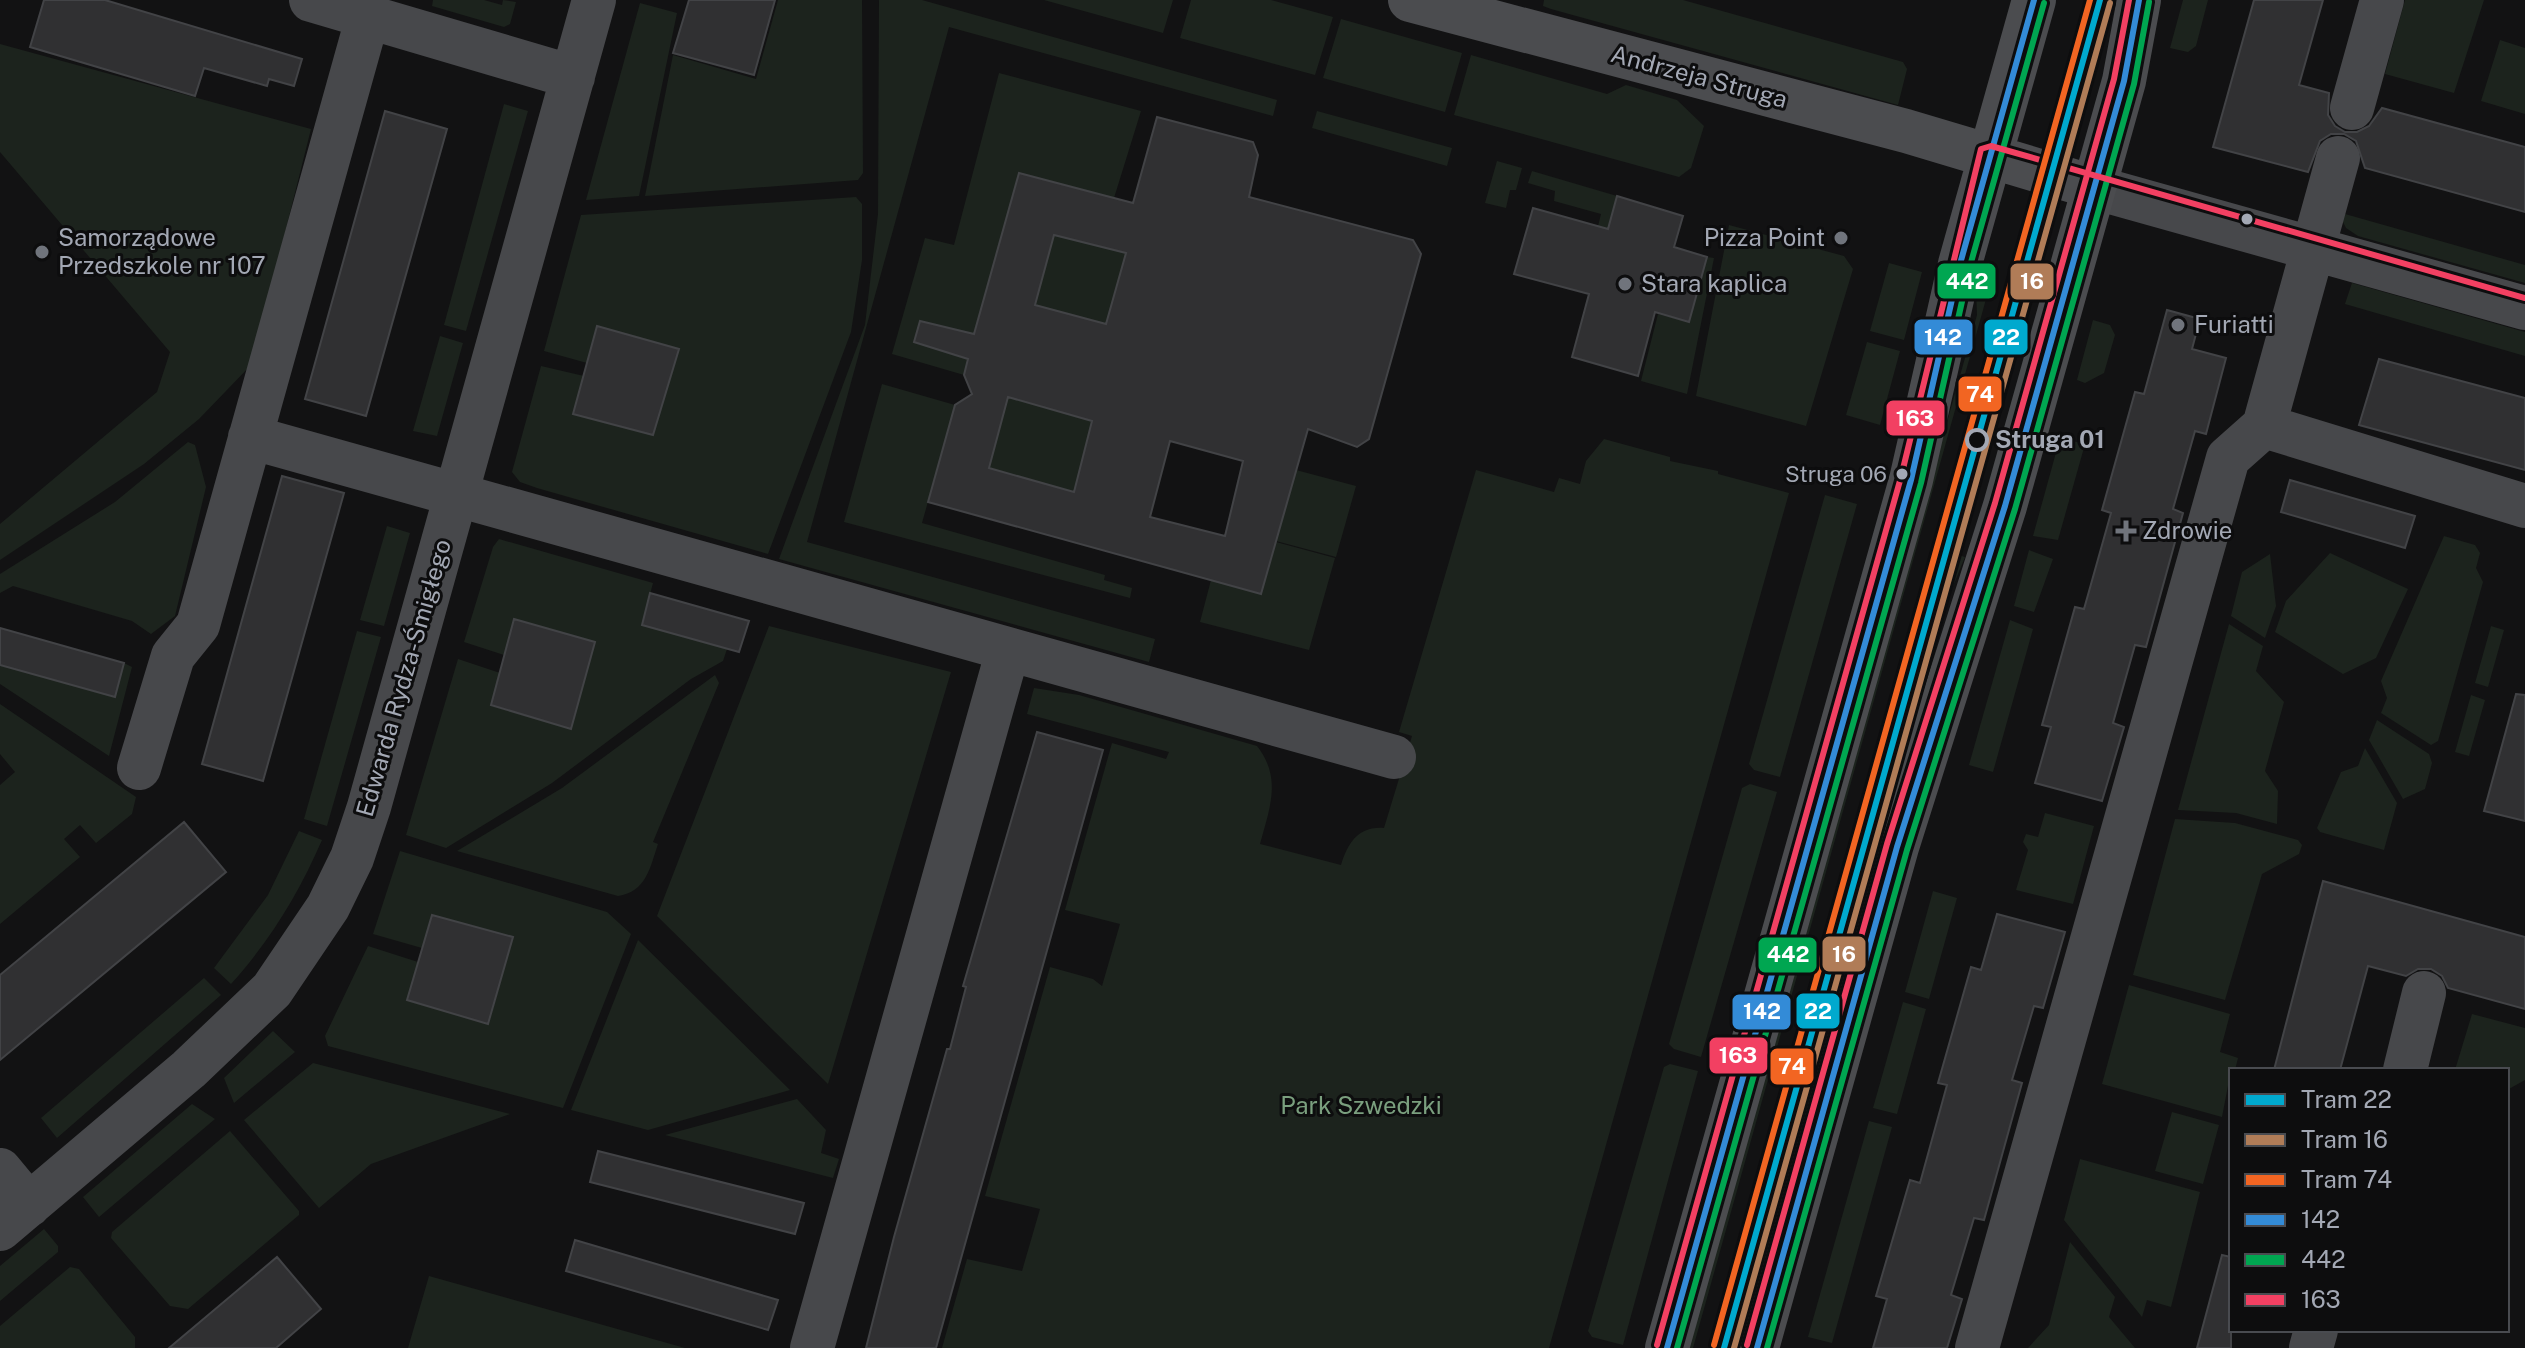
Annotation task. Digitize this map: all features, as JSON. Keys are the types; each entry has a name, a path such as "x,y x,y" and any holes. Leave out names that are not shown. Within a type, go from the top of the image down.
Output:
{"street":[{"path":"311,0 573,77"},
{"name":"Edwarda Rydza-Śmigłego","path":"14,1217 241,1023 272,990 315,930 352,858 369,807 594,0"},
{"name":"Andrzeja Struga","path":"1410,0 1573,46 1639,59 2093,187"},
{"path":"1667,1348 1911,480 1988,156 2034,0"},
{"path":"1757,1348 1897,847 2005,506 2124,81 2139,0"},
{"path":"2352,108 2382,0"},
{"path":"139,768 173,656 198,625 368,16"},
{"path":"1977,1348 2228,458 2264,426 2338,158"},
{"path":"2093,187 2525,308"},
{"path":"2264,426 2525,506"},
{"path":"250,437 1394,757"},
{"path":"812,1348 1008,650"},
{"path":"2405,1068 2424,993"},
{"path":"0,1170 14,1217"}],"green space":[{"path":"433,0 484,0 502,5 503,0 516,2 510,24 504,27 432,6"},
{"path":"778,0 862,0 863,173 858,180 645,196 673,55 756,79"},
{"path":"879,0 922,0 1277,100 1273,116 949,27 807,542 1155,639 1149,662 779,559 865,325 878,214"},
{"path":"1044,0 1173,0 1163,33"},
{"path":"1191,0 1271,0 1333,17 1315,75 1180,38"},
{"path":"1544,0 1683,0 1903,62 1907,69 1898,105 1551,9 1543,6"},
{"path":"2183,0 2208,0 2196,46 2188,52 2170,48"},
{"path":"2405,0 2484,0 2454,93 2385,74"},
{"path":"640,3 677,13 639,196 586,200"},
{"path":"1341,19 1462,53 1445,112 1323,78"},
{"path":"2500,40 2525,48 2525,114 2481,101"},
{"path":"0,44 311,129 252,364 199,419 144,464 0,560 0,524 157,392 170,352 0,152"},
{"path":"1471,55 1607,94 1626,85 1677,100 1704,126 1691,168 1679,177 1454,115"},
{"path":"999,73 1141,111 1114,198 1019,173 974,334 965,332 958,356 968,359 964,375 892,354 925,238 954,245"},
{"path":"504,104 528,111 466,331 444,325"},
{"path":"1317,111 1452,148 1447,166 1312,128"},
{"path":"1497,161 1522,168 1516,190 1510,190 1506,208 1485,203"},
{"path":"1532,171 1617,196 1608,229 1598,226 1601,214 1554,201 1555,191 1528,183"},
{"path":"856,197 862,204 862,260 851,332 768,554 520,482 512,472 541,366 584,376 574,414 653,435 678,350 587,363 544,351 581,215"},
{"path":"2338,212 2525,265 2525,283 2358,236 2346,228"},
{"path":"1729,225 1844,256 1853,269 1806,426 1696,396"},
{"path":"1054,235 1126,253 1106,324 1035,305"},
{"path":"1707,257 1714,258 1687,394 1641,381 1658,314 1689,322"},
{"path":"1889,263 1922,272 1904,340 1870,331"},
{"path":"2352,283 2525,332 2525,356 2345,304"},
{"path":"1976,288 1988,292 1693,1348 1688,1348 1977,315"},
{"path":"2093,320 2110,325 2115,335 2104,373 2085,383 2077,380"},
{"path":"440,336 463,343 437,436 413,431"},
{"path":"1867,342 1900,351 1880,425 1846,415"},
{"path":"882,384 955,405 922,523 1105,575 1104,580 1132,588 1130,598 844,522"},
{"path":"1008,397 1092,421 1074,492 989,468"},
{"path":"2060,438 2085,444 2058,540 2033,536"},
{"name":"Park Szwedzki","path":"1604,439 1670,457 1670,461 1718,471 1718,474 1789,493 1549,1348 942,1348 967,1259 1022,1271 1040,1209 985,1196 1050,967 1093,979 1102,986 1120,924 1065,910 1112,743 1166,759 1169,752 1027,714 1034,688 1079,695 1257,746 1265,758 1272,781 1270,805 1260,844 1341,865 1355,838 1367,830 1384,828 1412,736 1399,732 1476,470 1554,492 1559,478 1580,484 1586,461"},
{"path":"188,442 195,445 206,487 175,616 151,634 132,621 13,586 0,593 0,574 115,502"},
{"path":"1296,470 1356,486 1336,557 1276,541"},
{"path":"1825,495 1857,504 1780,777 1754,770 1749,764"},
{"path":"387,526 410,533 384,626 360,620"},
{"path":"2444,536 2475,545 2480,553 2476,568 2483,582 2438,741 2431,745 2381,713 2387,698 2381,681"},
{"path":"499,539 653,583 642,625 727,649 723,661 691,679 552,783 446,848 406,835 458,659 500,673 492,706 571,729 504,655 464,642 493,547"},
{"path":"1276,542 1335,558 1309,650 1200,622 1211,580 1261,594"},
{"path":"2029,550 2053,559 2034,612 2014,606"},
{"path":"2330,553 2408,589 2376,658 2343,674 2275,632 2286,601"},
{"path":"1955,554 1965,557 1942,613 1737,1348 1733,1348"},
{"path":"2270,554 2276,606 2265,638 2231,616 2242,572"},
{"path":"2010,620 2033,629 1993,772 1969,765"},
{"path":"2229,624 2263,646 2256,671 2284,702 2265,771 2278,791 2277,824 2236,813 2178,810"},
{"path":"769,626 951,672 828,1084 657,916"},
{"path":"2491,626 2504,630 2488,687 2475,683"},
{"path":"357,631 381,637 327,826 304,819"},
{"path":"124,663 132,667 109,756 0,684 0,665 114,697"},
{"path":"715,675 719,683 653,842 658,844 646,878 635,890 618,896 457,851 562,788"},
{"path":"2471,695 2485,700 2469,756 2455,752"},
{"path":"0,704 136,797 132,814 96,843 80,825 64,839 80,857 0,924 0,785 15,772 0,754"},
{"path":"2377,720 2429,754 2432,763 2425,789 2403,799 2369,740"},
{"path":"2365,748 2397,803 2384,850 2320,832 2317,828 2341,772 2358,766"},
{"path":"1750,784 1777,792 1701,1057 1674,1049 1669,1044 1742,788"},
{"path":"2045,813 2094,826 2073,904 2016,890 2028,850 2023,842 2026,834 2038,837"},
{"path":"2175,819 2235,823 2298,840 2302,845 2299,854 2262,874 2225,1000 2133,975"},
{"path":"299,831 322,840 282,916 231,984 214,968 268,895"},
{"path":"400,851 607,912 631,934 563,1108 328,1046 325,1036 368,946 418,962 408,999 489,1023 513,937 432,915 422,948 373,934"},
{"path":"1933,891 1957,898 1929,999 1905,992"},
{"path":"638,940 790,1090 648,1130 571,1110"},
{"path":"204,978 221,995 57,1138 41,1118"},
{"path":"2129,985 2230,1014 2220,1052 2238,1058 2236,1068 2229,1068 2222,1117 2102,1084"},
{"path":"1903,1002 1926,1009 1897,1114 1873,1108"},
{"path":"2472,1014 2525,1028 2525,1080 2509,1089 2509,1068 2456,1068"},
{"path":"273,1031 295,1052 234,1103 224,1078"},
{"path":"313,1063 510,1114 371,1164 319,1208 244,1120"},
{"path":"1670,1064 1698,1071 1623,1345 1592,1337 1588,1331 1664,1067"},
{"path":"797,1099 826,1130 821,1153 839,1159 833,1178 665,1135"},
{"path":"192,1104 215,1119 99,1217 83,1197"},
{"path":"2172,1112 2219,1125 2203,1184 2155,1171"},
{"path":"1869,1121 1892,1127 1832,1343 1808,1337"},
{"path":"230,1131 299,1211 299,1215 188,1309 170,1306 111,1238 112,1232"},
{"path":"2080,1159 2200,1192 2171,1307 2147,1300 2142,1317 2064,1220"},
{"path":"44,1229 58,1246 58,1252 0,1301 0,1266"},
{"path":"2070,1242 2115,1297 2109,1317 2135,1348 2028,1348 2049,1325"},
{"path":"70,1267 79,1269 135,1337 135,1348 0,1348 0,1326"},
{"path":"429,1276 685,1348 408,1348"}],"building":[{"path":"44,0 105,0 302,59 294,86 269,79 267,86 204,68 195,96 30,47"},
{"path":"689,0 775,0 754,75 673,53"},
{"path":"2254,0 2323,0 2299,85 2329,93 2328,115 2335,126 2345,132 2357,132 2369,126 2382,108 2525,147 2525,212 2365,168 2356,141 2344,134 2331,134 2320,141 2308,172 2213,147"},
{"path":"385,111 447,129 366,416 305,399"},
{"path":"1157,117 1253,142 1258,155 1249,197 1413,240 1421,254 1369,439 1357,447 1308,429 1261,594 928,502 955,405 972,394 964,375 968,359 914,342 920,321 974,334 1019,173 1133,203","holes":["1054,235 1126,253 1106,324 1035,305","1008,397 1092,421 1074,492 989,468","1170,441 1243,461 1225,536 1150,517"]},
{"name":"Stara kaplica","path":"1617,196 1683,216 1674,247 1707,257 1689,322 1655,312 1638,376 1572,357 1589,294 1514,274 1533,208 1608,229"},
{"path":"2167,310 2200,319 2192,349 2226,358 2206,434 2195,431 2173,509 2183,513 2146,647 2135,645 2113,723 2124,727 2102,801 2035,783 2051,727 2042,725 2075,607 2084,609 2111,513 2102,510 2135,392 2144,394"},
{"path":"597,326 679,349 653,435 573,414"},
{"path":"2379,359 2525,398 2525,470 2359,425"},
{"path":"282,476 344,493 263,781 202,764"},
{"path":"2290,480 2415,516 2405,548 2281,512"},
{"path":"650,593 749,621 739,652 642,625"},
{"path":"514,619 595,642 571,729 491,705"},
{"path":"0,628 124,663 115,697 0,665"},
{"path":"2516,694 2525,695 2525,821 2484,811"},
{"path":"1037,732 1103,750 936,1348 866,1348 894,1237 947,1049 950,1049 966,987 963,986"},
{"path":"184,822 226,872 0,1060 0,975"},
{"path":"2323,881 2525,937 2525,1009 2448,988 2442,976 2431,969 2418,969 2406,976 2368,966 2341,1068 2275,1068"},
{"path":"1997,914 2065,932 2043,1008 2034,1006 2012,1080 2022,1083 1984,1220 1974,1218 1951,1295 1962,1299 1947,1348 1873,1348 1887,1299 1876,1296 1910,1180 1920,1183 1947,1085 1938,1083 1971,967 1981,970"},
{"path":"432,915 513,937 488,1024 407,1000"},
{"path":"598,1151 804,1203 795,1234 590,1182"},
{"path":"575,1240 778,1300 768,1330 566,1271"},
{"path":"2222,1255 2229,1257 2231,1348 2197,1348"},
{"path":"277,1257 321,1309 276,1348 169,1348"}],"tram line":[{"name":"74","path":"1714,1345 2090,0"},
{"name":"22","path":"1724,1348 2100,0"},
{"name":"16","path":"1734,1348 2110,3"}],"transit line":[{"name":"142","path":"1667,1348 1911,480 1960,264 2034,0"},
{"name":"163","path":"1747,1345 1887,844 1995,503 2114,79 2129,0"},
{"name":"142","path":"1757,1348 1897,847 2005,506 2124,81 2139,0"},
{"name":"442","path":"1767,1348 1907,850 2015,509 2134,84 2149,2"},
{"name":"442","path":"1677,1348 1921,483 1970,266 2044,3"},
{"name":"163","path":"1657,1345 1901,477 1981,149 1991,146 2525,298"}],"place":[{"name":"Pizza Point","path":"1841,238"},
{"name":"Samorządowe Przedszkole nr 107","path":"42,252"},
{"name":"Stara kaplica","path":"1625,284"},
{"name":"Furiatti","path":"2178,325"},
{"name":"Struga 01","path":"1977,440"},
{"name":"Struga 06","path":"1902,474"},
{"name":"Zdrowie","path":"2126,531"}]}
